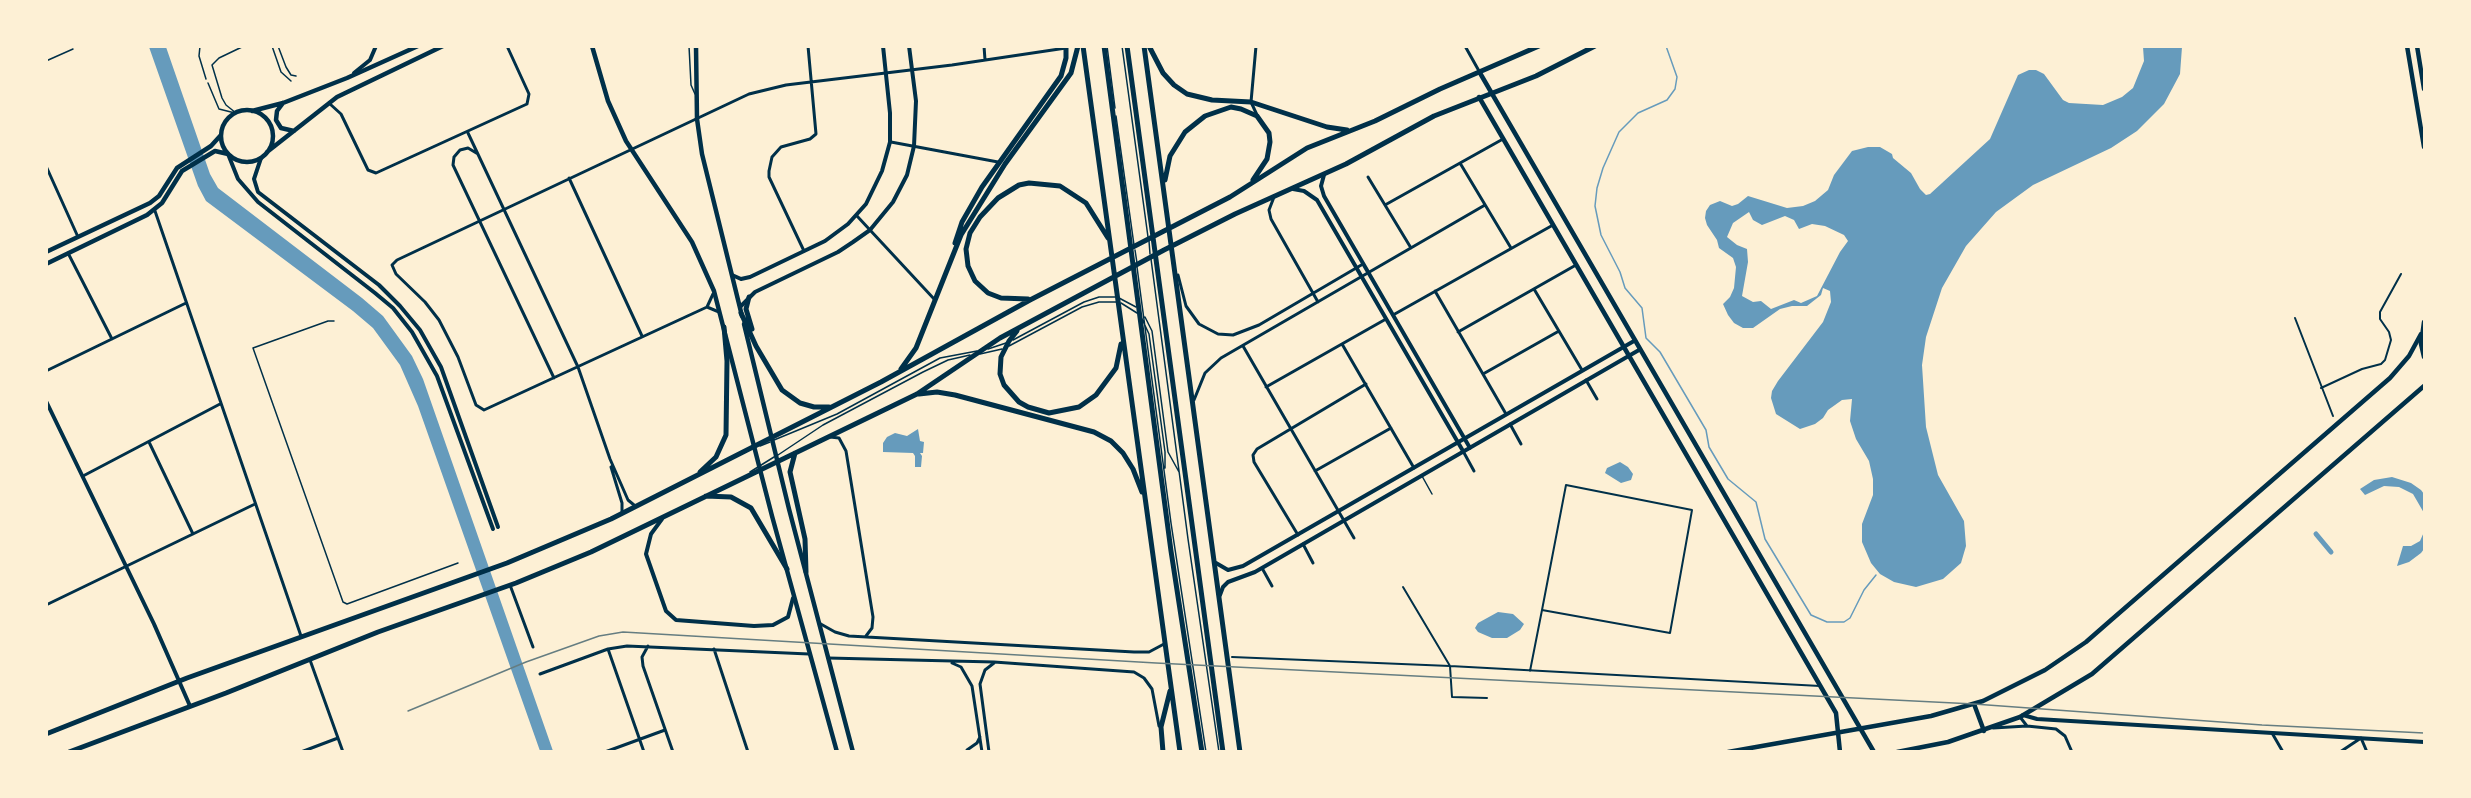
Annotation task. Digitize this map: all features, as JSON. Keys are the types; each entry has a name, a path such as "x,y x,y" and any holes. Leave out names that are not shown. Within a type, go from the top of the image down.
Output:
{"main road":[{"path":"46,252 150,203 159,196 174,172 206,152 221,135 226,121 236,113 283,103 347,78 418,46"},
{"path":"206,152 217,151 242,161 261,158 328,103 443,46"},
{"path":"592,46 608,101 630,149 692,242 721,313 772,516 837,752"},
{"path":"696,46 698,119 704,165 789,509 853,752"},
{"path":"953,253 1005,164 1071,73 1078,46"},
{"path":"1083,46 1181,752"},
{"path":"1105,46 1171,551 1204,752"},
{"path":"1127,46 1221,752"},
{"path":"1144,46 1240,752"},
{"path":"1149,46 1163,73 1187,94 1212,100 1251,102 1332,128 1351,130"},
{"path":"46,734 180,681 492,568 622,513 898,373 1030,300 1230,197 1307,148 1539,46"},
{"path":"69,752 378,632 500,589 591,552 917,394 975,353 1039,316 1235,214 1324,174 1434,116 1536,76 1595,46"},
{"path":"2407,46 2424,147"},
{"path":"2417,46 2424,89"},
{"path":"898,373 916,348 953,253 965,215 998,162 1060,76 1065,66 1066,47"},
{"path":"1480,73 1874,752"},
{"path":"1479,98 1836,713 1840,752"},
{"path":"283,103 276,115 278,124 285,130 295,131"},
{"path":"1164,188 1173,149 1185,132 1197,121 1214,112 1231,107 1241,108 1257,116 1269,133 1270,150 1264,167 1245,188"},
{"path":"252,111 270,124 273,139 267,152"},
{"path":"221,135 228,154"},
{"path":"46,264 155,211 186,165"},
{"path":"1030,300 1001,298 988,293 973,277 966,262 966,245 972,229 990,206 1007,191 1019,185 1035,183 1051,184 1069,190 1092,210 1111,245"},
{"path":"749,297 746,309 756,346"},
{"path":"741,310 756,346 776,382 788,396 805,405 834,406"},
{"path":"1728,752 1919,719 1974,704 2045,670 2086,642 2390,378 2409,356 2421,334 2424,322"},
{"path":"1025,324 1012,336 1004,351 1000,369 1002,380 1008,392 1019,402 1028,408 1049,413 1079,407 1104,387 1119,361 1122,333"},
{"path":"692,478 716,457 726,435 727,361 724,327"},
{"path":"2421,334 2424,357"},
{"path":"1897,752 1948,742 1984,731 2022,716 2074,686 2101,667 2424,386"},
{"path":"917,394 937,392 955,395 1086,429 1104,436 1119,448 1129,461 1146,501"},
{"path":"795,453 790,472 805,539 806,572"},
{"path":"705,496 730,497 751,508 787,569"},
{"path":"1163,752 1161,735 1171,680"},
{"path":"1974,704 1984,731"}],"street":[{"path":"347,78 368,63 376,46"},
{"path":"328,103 341,114 368,170 372,173 468,133 527,104 530,99 507,46"},
{"path":"804,251 769,177 770,164 775,152 784,145 810,139 816,134 808,46"},
{"path":"732,275 741,279 750,277 834,235 857,216 875,188 890,142 890,114 882,46"},
{"path":"741,310 749,297 769,284 837,252 870,230 901,189 911,164 916,114 909,46"},
{"path":"984,46 986,60"},
{"path":"1256,46 1251,102 1257,116"},
{"path":"1465,46 1480,73"},
{"path":"713,290 712,299 707,307 484,410 478,408 458,357 438,320 425,302 396,274 392,265 397,260 569,177 766,88 886,74 1066,47"},
{"path":"468,133 578,367 610,459 622,503 622,513"},
{"path":"1385,205 1503,139"},
{"path":"890,142 998,162"},
{"path":"479,155 474,150 462,149 453,162 554,378"},
{"path":"228,154 238,179 258,202 368,286 393,308 412,332 437,376 496,528 441,367 420,330 379,285 258,192 254,179 261,158"},
{"path":"1460,163 1511,248"},
{"path":"46,166 78,237"},
{"path":"1324,174 1321,186 1324,196 1470,448"},
{"path":"569,177 642,336"},
{"path":"1368,177 1411,248"},
{"path":"1289,189 1304,190 1314,196 1474,471"},
{"path":"1274,196 1269,210 1271,219 1318,302"},
{"path":"1194,401 1205,373 1221,358 1485,205"},
{"path":"155,211 301,636"},
{"path":"857,216 935,300"},
{"path":"1393,315 1553,225"},
{"path":"69,253 112,339"},
{"path":"1175,264 1190,313 1199,324 1218,334 1233,335 1243,332 1363,264"},
{"path":"1458,332 1576,265"},
{"path":"2321,388 2362,369 2381,364 2385,360 2391,340 2389,332 2380,319 2380,312 2401,274"},
{"path":"1534,289 1582,371"},
{"path":"1435,291 1506,414"},
{"path":"46,371 186,303"},
{"path":"707,307 721,313"},
{"path":"2295,318 2333,416"},
{"path":"1266,387 1386,319"},
{"path":"1483,374 1559,331"},
{"path":"1213,559 1222,569 1234,570 1634,341"},
{"path":"1342,344 1414,468"},
{"path":"1243,346 1354,538"},
{"path":"1219,599 1222,587 1228,582 1262,568 1639,350"},
{"path":"1586,380 1597,399"},
{"path":"1298,535 1254,462 1253,454 1257,449 1366,384"},
{"path":"46,401 126,566 190,706"},
{"path":"83,476 220,404"},
{"path":"1510,424 1521,444"},
{"path":"1315,471 1391,428"},
{"path":"828,437 839,438 846,451 873,617 872,628 865,636"},
{"path":"149,442 193,534"},
{"path":"610,459 628,500 636,506"},
{"path":"1530,671 1566,485 1692,510 1670,633 1542,610"},
{"path":"46,605 255,504"},
{"path":"665,516 651,534 646,554 666,611 671,616 682,621 773,625 788,617 794,594"},
{"path":"1303,544 1313,563"},
{"path":"1262,568 1272,586"},
{"path":"510,585 533,647"},
{"path":"1403,587 1450,666 1452,697 1487,698"},
{"path":"818,622 842,634 865,636 1134,652 1157,649 1166,643"},
{"path":"540,674 608,649 648,646 810,654"},
{"path":"648,646 642,660 673,752"},
{"path":"608,649 644,752"},
{"path":"714,649 748,752"},
{"path":"1232,657 1820,686"},
{"path":"828,658 994,662 1124,670 1140,675 1148,682 1154,694 1161,735"},
{"path":"309,659 343,752"},
{"path":"947,661 961,667 970,681 982,752"},
{"path":"989,752 980,684 985,670 994,662"},
{"path":"2022,716 2027,726"},
{"path":"2022,716 2037,719 2424,742"},
{"path":"1991,728 2027,726 2061,732 2072,752"},
{"path":"605,752 665,730"},
{"path":"2272,733 2283,752"},
{"path":"959,752 973,748 980,737"},
{"path":"301,752 338,738"},
{"path":"2340,752 2361,738"},
{"path":"2361,738 2367,752"},
{"path":"967,750 974,752"}],"lane":[{"path":"200,46 199,56 207,78"},
{"path":"236,113 226,105 222,98 212,65 219,58 244,46"},
{"path":"272,46 281,72 291,81"},
{"path":"278,46 286,67 291,75 296,76"},
{"path":"371,46 372,55"},
{"path":"689,46 691,85 697,97"},
{"path":"1105,46 1204,752"},
{"path":"1122,46 1221,752"},
{"path":"46,62 73,49"},
{"path":"208,83 219,109 236,113"},
{"path":"737,480 838,415 940,358 999,346 1084,302 1099,297 1113,297 1134,305 1150,325 1168,454 1180,472"},
{"path":"334,321 328,321 253,348 345,604 458,563"},
{"path":"726,462 838,415"},
{"path":"1164,433 1165,475"},
{"path":"1421,476 1432,494"}],"water":[{"path":"149,47 166,47 210,174 218,188 383,316 412,356 423,379 553,751 540,751 418,406 400,365 373,328 353,311 206,201 198,186"},
{"path":"2143,47 2182,47 2180,74 2164,104 2137,131 2111,148 2033,185 1996,212 1966,246 1942,288 1926,337 1922,365 1926,427 1938,475 1964,521 1966,546 1961,563 1943,579 1916,587 1894,582 1880,574 1871,563 1862,542 1862,524 1873,495 1873,479 1869,461 1856,439 1850,421 1852,399 1842,400 1828,410 1815,424 1800,429 1776,414 1771,398 1778,381 1823,322 1831,302 1830,291 1823,288 1821,295 1807,306 1780,309 1753,328 1743,328 1734,323 1723,304 1730,297 1734,288 1736,267 1733,258 1719,248 1717,240 1707,225 1706,211 1710,205 1720,201 1732,206 1748,196 1787,208 1803,206 1815,201 1828,190 1834,175 1852,151 1868,147 1880,147 1892,154 1893,158 1911,173 1920,189 1926,195 1930,194 1990,139 2018,75 2029,70 2036,70 2044,74 2063,100 2069,103 2103,105 2122,97 2133,88 2144,61","holes":["1749,212 1753,220 1762,225 1785,216 1794,220 1799,229 1812,224 1825,226 1844,235 1848,241 1817,296 1801,303 1794,300 1771,309 1761,301 1753,302 1742,296 1748,262 1747,249 1727,237 1733,223"]},
{"path":"918,429 920,441 924,442 923,453 920,453 921,467 915,467 913,453 883,452 883,443 887,437 895,433 907,436"},
{"path":"1620,462 1633,474 1631,480 1621,483 1605,473 1607,468"},
{"path":"2392,477 2411,483 2421,490 2424,494 2424,513 2413,494 2399,487 2384,486 2365,495 2360,489 2374,480"},
{"path":"2424,532 2424,549 2421,553 2409,562 2397,566 2403,546 2411,546 2420,541"},
{"path":"1498,612 1513,614 1524,624 1520,630 1507,638 1492,638 1478,632 1475,628 1478,623"}],"waterway":[{"path":"1666,46 1677,77 1675,89 1667,100 1638,113 1619,132 1597,188 1595,206 1601,235 1620,272 1625,288 1642,308 1646,338 1660,352 1706,430 1709,447 1728,479 1756,502 1765,539 1811,615 1827,622 1844,622 1850,618 1864,590 1876,575"},
{"path":"2316,534 2331,552"}],"railway":[{"path":"408,711 526,662 599,636 623,632 1156,663 1974,704 2262,725 2424,733"}]}
